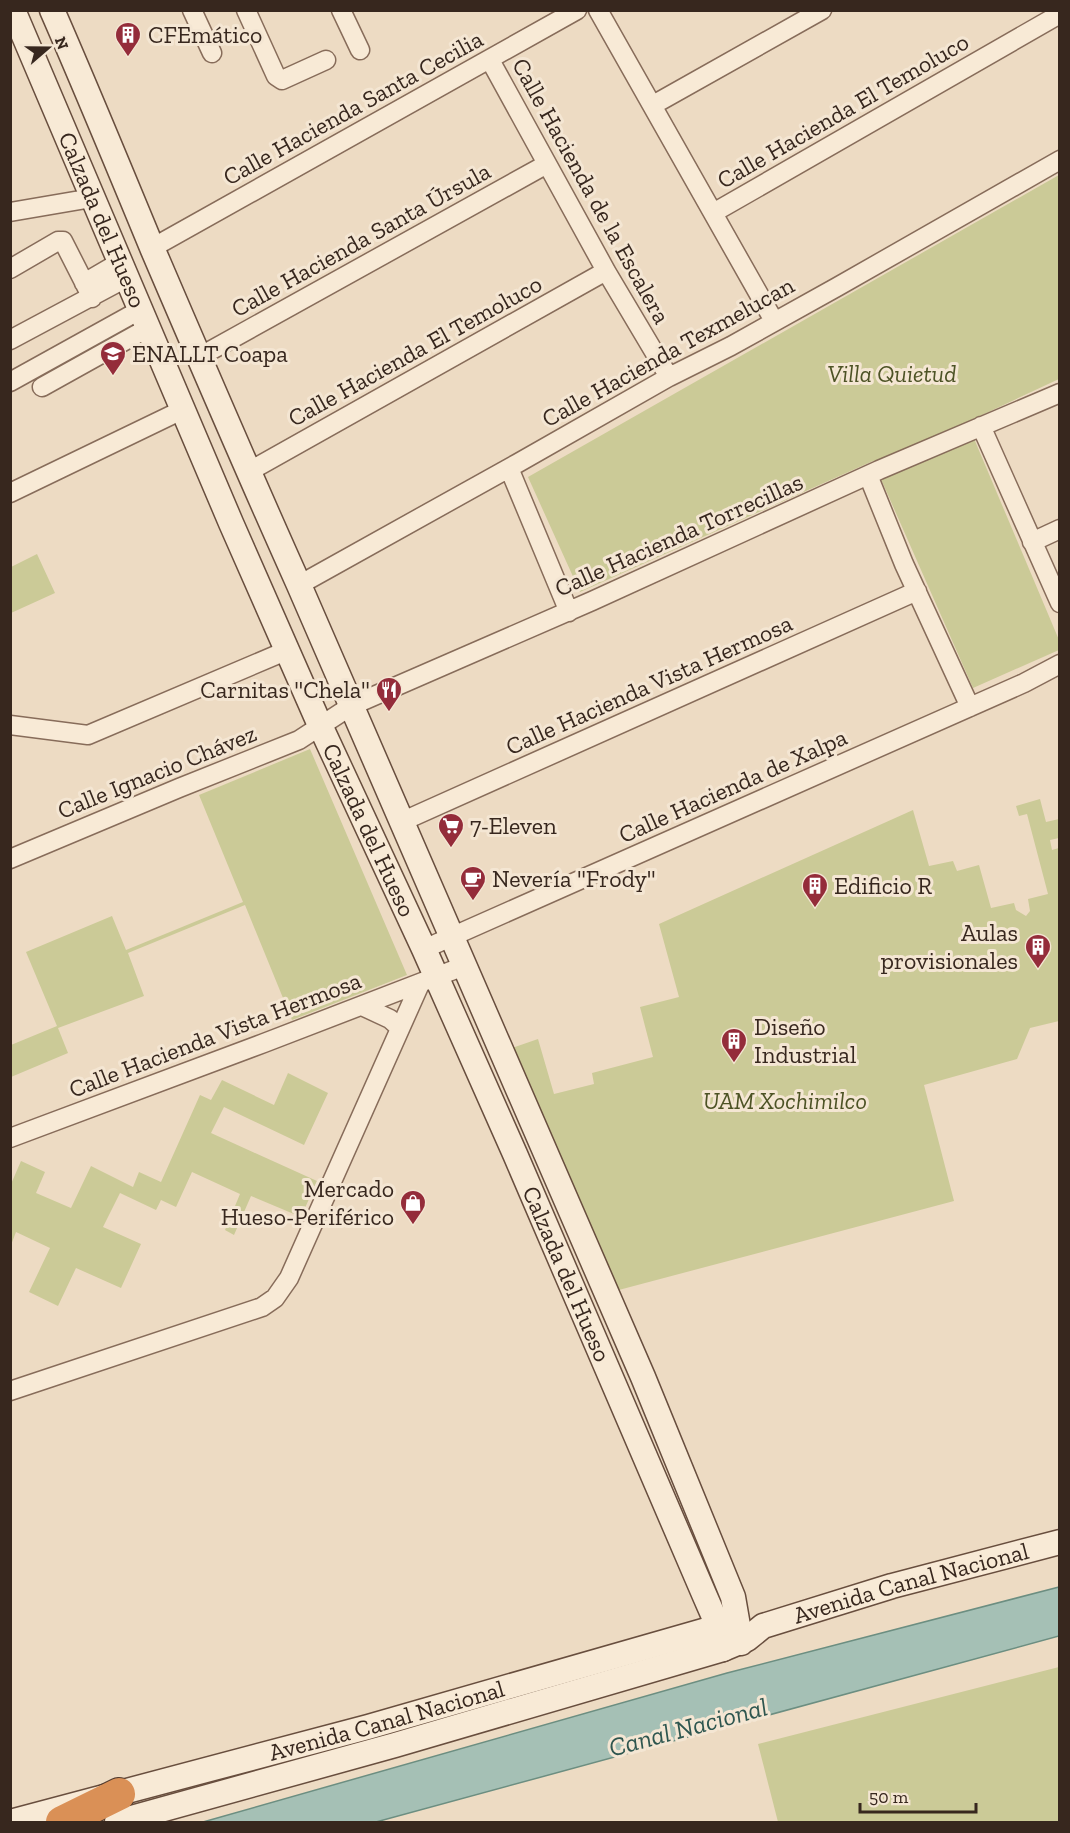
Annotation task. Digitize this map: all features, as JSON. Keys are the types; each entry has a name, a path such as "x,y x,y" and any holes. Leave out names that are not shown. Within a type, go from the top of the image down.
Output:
{"highway":[{"path":"62,1822 118,1808"}],"main road":[{"name":"Calzada del Hueso","path":"14,10 182,410 320,725 424,949 428,980 515,1155 704,1593 730,1635"},
{"name":"Calzada del Hueso","path":"52,10 248,472 630,1347 733,1597 730,1635"},
{"name":"Avenida Canal Nacional","path":"10,1822 118,1808 395,1744 730,1635 892,1586 1059,1542"},
{"path":"675,1638 692,1627 698,1619 702,1611 704,1593"},
{"name":"Avenida Canal Nacional","path":"118,1808 379,1723 675,1638 730,1635"}],"street":[{"path":"192,10 212,53"},
{"path":"246,10 276,76 282,80 326,60"},
{"path":"341,10 360,50"},
{"name":"Calle Hacienda Santa Cecilia","path":"152,248 577,10"},
{"path":"598,10 774,321"},
{"path":"653,105 822,10"},
{"name":"Calle Hacienda El Temoluco","path":"713,213 1059,13"},
{"name":"Calle Hacienda de la Escalera","path":"490,60 606,271 669,377"},
{"name":"Calle Hacienda Texmelucan","path":"299,585 669,377 731,346 976,209 1059,160"},
{"name":"Calle Hacienda Santa Úrsula","path":"199,357 547,164"},
{"path":"10,212 92,198"},
{"path":"10,269 58,241 63,241 88,290"},
{"path":"10,340 123,270"},
{"name":"Calle Hacienda El Temoluco","path":"248,472 606,271"},
{"path":"10,382 144,319"},
{"path":"42,387 144,319"},
{"name":"Calle Hacienda Torrecillas","path":"320,725 351,706 569,612 868,476 1059,393"},
{"path":"10,493 182,410"},
{"path":"981,426 1059,603"},
{"path":"509,468 569,612"},
{"path":"868,476 904,564 970,707"},
{"path":"1032,542 1059,529"},
{"name":"Calle Hacienda Vista Hermosa","path":"401,822 917,591"},
{"path":"10,725 88,735 288,650"},
{"name":"Calle Hacienda de Xalpa","path":"424,949 1024,683 1059,664"},
{"name":"Calle Ignacio Chávez","path":"10,859 299,740 320,725"},
{"name":"Calle Hacienda Vista Hermosa","path":"10,1138 464,966"},
{"path":"10,1391 270,1303 289,1278 400,1028 428,980"},
{"path":"362,1006 390,1019 400,1028"}],"green space":[{"name":"Villa Quietud","path":"1059,175 1059,379 967,422 1059,640 1059,650 973,688 873,461 580,592 528,477"},
{"path":"37,554 55,593 11,613 11,567"},
{"path":"310,749 407,975 292,1020 245,905 128,953 144,996 58,1028 68,1053 11,1077 11,1045 57,1026 26,952 112,916 126,950 243,902 199,795"},
{"name":"UAM Xochimilco","path":"1040,799 1046,822 1059,819 1059,838 1050,840 1052,850 1059,848 1059,1021 1030,1028 1017,1059 924,1085 954,1201 615,1291 512,1048 538,1039 554,1094 594,1084 592,1073 653,1057 640,1007 679,997 659,924 913,810 929,866 953,861 957,871 979,865 991,908 1014,903 1016,910 1026,916 1030,911 1028,899 1048,894 1027,814 1019,816 1016,806"},
{"path":"288,1073 328,1093 304,1145 224,1107 211,1133 317,1181 301,1217 251,1196 234,1235 225,1230 240,1194 192,1172 176,1207 161,1200 156,1210 120,1193 103,1227 141,1244 121,1288 76,1268 58,1306 29,1292 50,1248 16,1232 11,1245 11,1184 21,1161 45,1172 36,1193 71,1208 91,1166 133,1187 139,1172 161,1182 200,1095 211,1100 222,1080 274,1105"},
{"path":"1059,1667 1059,1822 778,1822 758,1744"}],"water":[{"name":"Canal Nacional","path":"1059,1587 1059,1636 376,1822 203,1822 727,1673"}],"place":[{"name":"CFEmático","path":"128,58"},
{"name":"ENALLT Coapa","path":"113,377"},
{"name":"Carnitas \"Chela\"","path":"389,713"},
{"name":"7-Eleven","path":"451,849"},
{"name":"Nevería \"Frody\"","path":"473,902"},
{"name":"Edificio R","path":"815,909"},
{"name":"Aulas provisionales","path":"1038,970"},
{"name":"Diseño Industrial","path":"734,1064"},
{"name":"Mercado Hueso-Periférico","path":"413,1226"}]}
